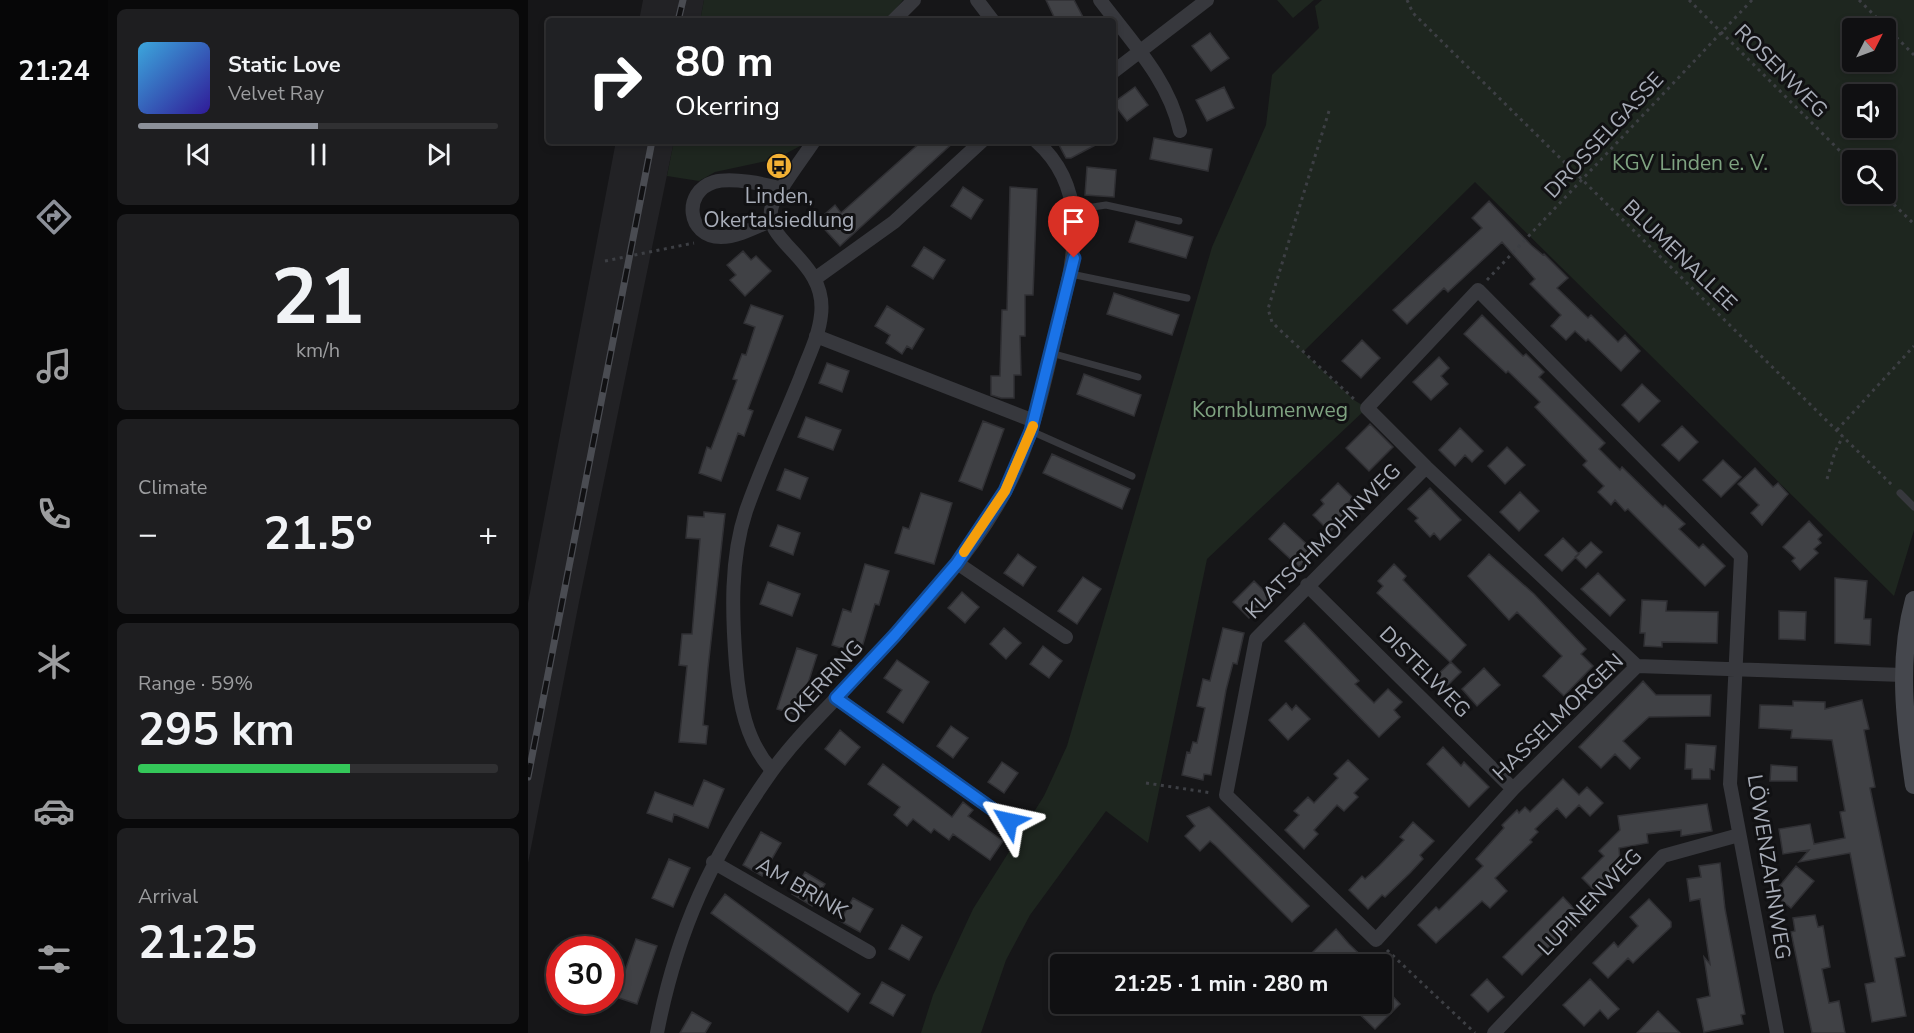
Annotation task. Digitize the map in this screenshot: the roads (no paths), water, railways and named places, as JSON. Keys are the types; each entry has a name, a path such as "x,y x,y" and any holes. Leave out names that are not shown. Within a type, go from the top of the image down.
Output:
{"street":[{"path":"896,18 914,0"},
{"path":"977,0 991,18"},
{"path":"1100,0 1114,18"},
{"path":"1116,70 1207,0"},
{"path":"1116,21 1166,88 1175,108 1180,131"},
{"path":"772,770 755,747 744,719 738,686 734,638 738,543 746,511 816,336 821,315 816,279 803,261 779,237 770,221 772,204 812,144"},
{"path":"816,279 894,222 979,144"},
{"name":"OKERRING","path":"657,1033 666,986 693,906 713,862 772,770 957,563 1005,491 1032,426 1071,274 1076,242 1073,210 1057,165 1038,144"},
{"path":"770,221 722,237 705,235 692,215 692,201 702,188 716,182 762,183 783,189"},
{"path":"1638,666 1425,467 1367,408 1478,290 1741,556 1736,670"},
{"path":"816,336 1032,426"},
{"name":"KLATSCHMOHNWEG","path":"1376,940 1226,795 1256,639 1425,467"},
{"path":"957,563 1066,638"},
{"name":"DISTELWEG","path":"1307,585 1513,789"},
{"path":"1914,600 1906,638 1903,675 1914,785"},
{"name":"HASSELMORGEN","path":"1376,940 1513,789 1638,666 1903,675"},
{"name":"LÖWENZAHNWEG","path":"1736,670 1730,784 1777,1033"},
{"path":"836,698 1009,821"},
{"name":"LUPINENWEG","path":"1494,1033 1663,856 1738,835"},
{"name":"AM BRINK","path":"713,862 869,952"}],"lane":[{"path":"1073,210 1107,205 1179,221"},
{"path":"1071,274 1186,298"},
{"path":"1051,353 1138,377"},
{"path":"1032,426 1132,476"},
{"path":"1900,493 1914,507"}],"railway":[{"path":"679,18 683,0"},
{"path":"528,777 651,144"}],"place":[{"name":"Linden, Okertalsiedlung","path":"779,166"}],"park label":[{"name":"KGV Linden e. V.","path":"1690,163"},
{"name":"Kornblumenweg","path":"1270,410"}]}
